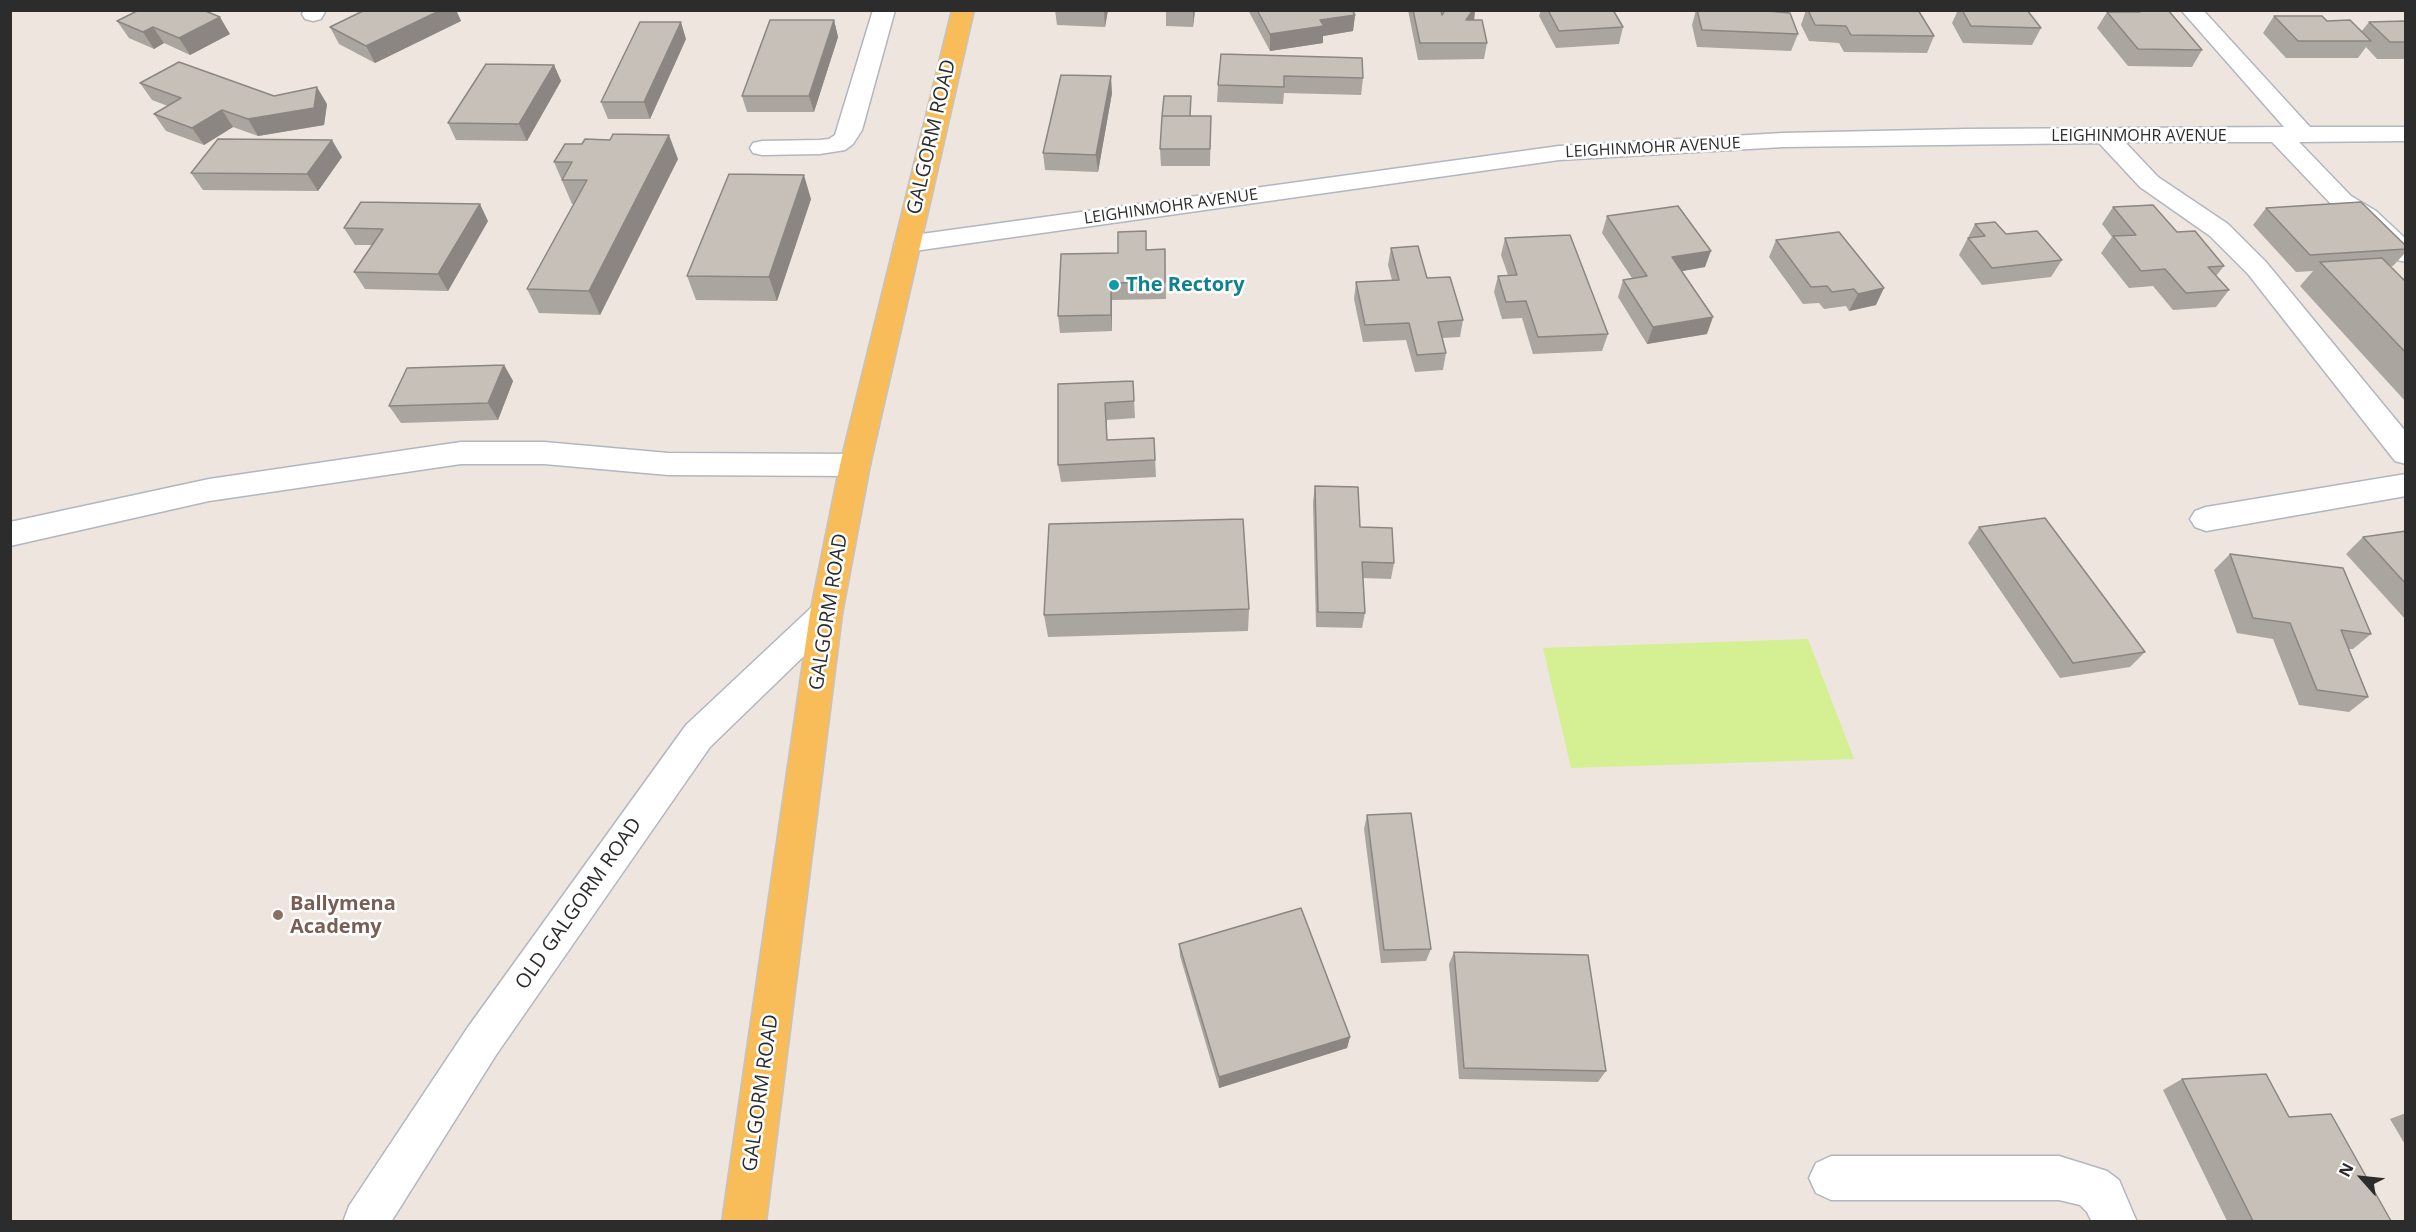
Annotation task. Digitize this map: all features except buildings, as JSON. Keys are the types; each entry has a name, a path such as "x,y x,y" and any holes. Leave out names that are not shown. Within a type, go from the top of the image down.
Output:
{"main road":[{"name":"GALGORM ROAD","path":"744,1221 826,614 855,465 963,10"}],"street":[{"path":"762,148 820,147 836,145 845,140 850,130 884,10"},
{"path":"2191,10 2342,201 2367,217 2406,254"},
{"name":"LEIGHINMOHR AVENUE","path":"907,244 1559,153 1783,140 2406,134"},
{"path":"2106,136 2149,182 2219,230 2257,268 2406,453"},
{"path":"10,534 209,490 461,453 544,453 668,464 855,465"},
{"path":"2206,519 2406,485"},
{"name":"OLD GALGORM ROAD","path":"365,1221 482,1041 698,736 826,614"},
{"path":"1831,1178 2059,1179 2092,1186 2103,1196 2115,1221"}],"green space":[{"path":"1808,639 1854,759 1571,768 1543,648"}],"place":[{"name":"The Rectory","path":"1114,285"},
{"name":"Ballymena Academy","path":"278,915"}]}
